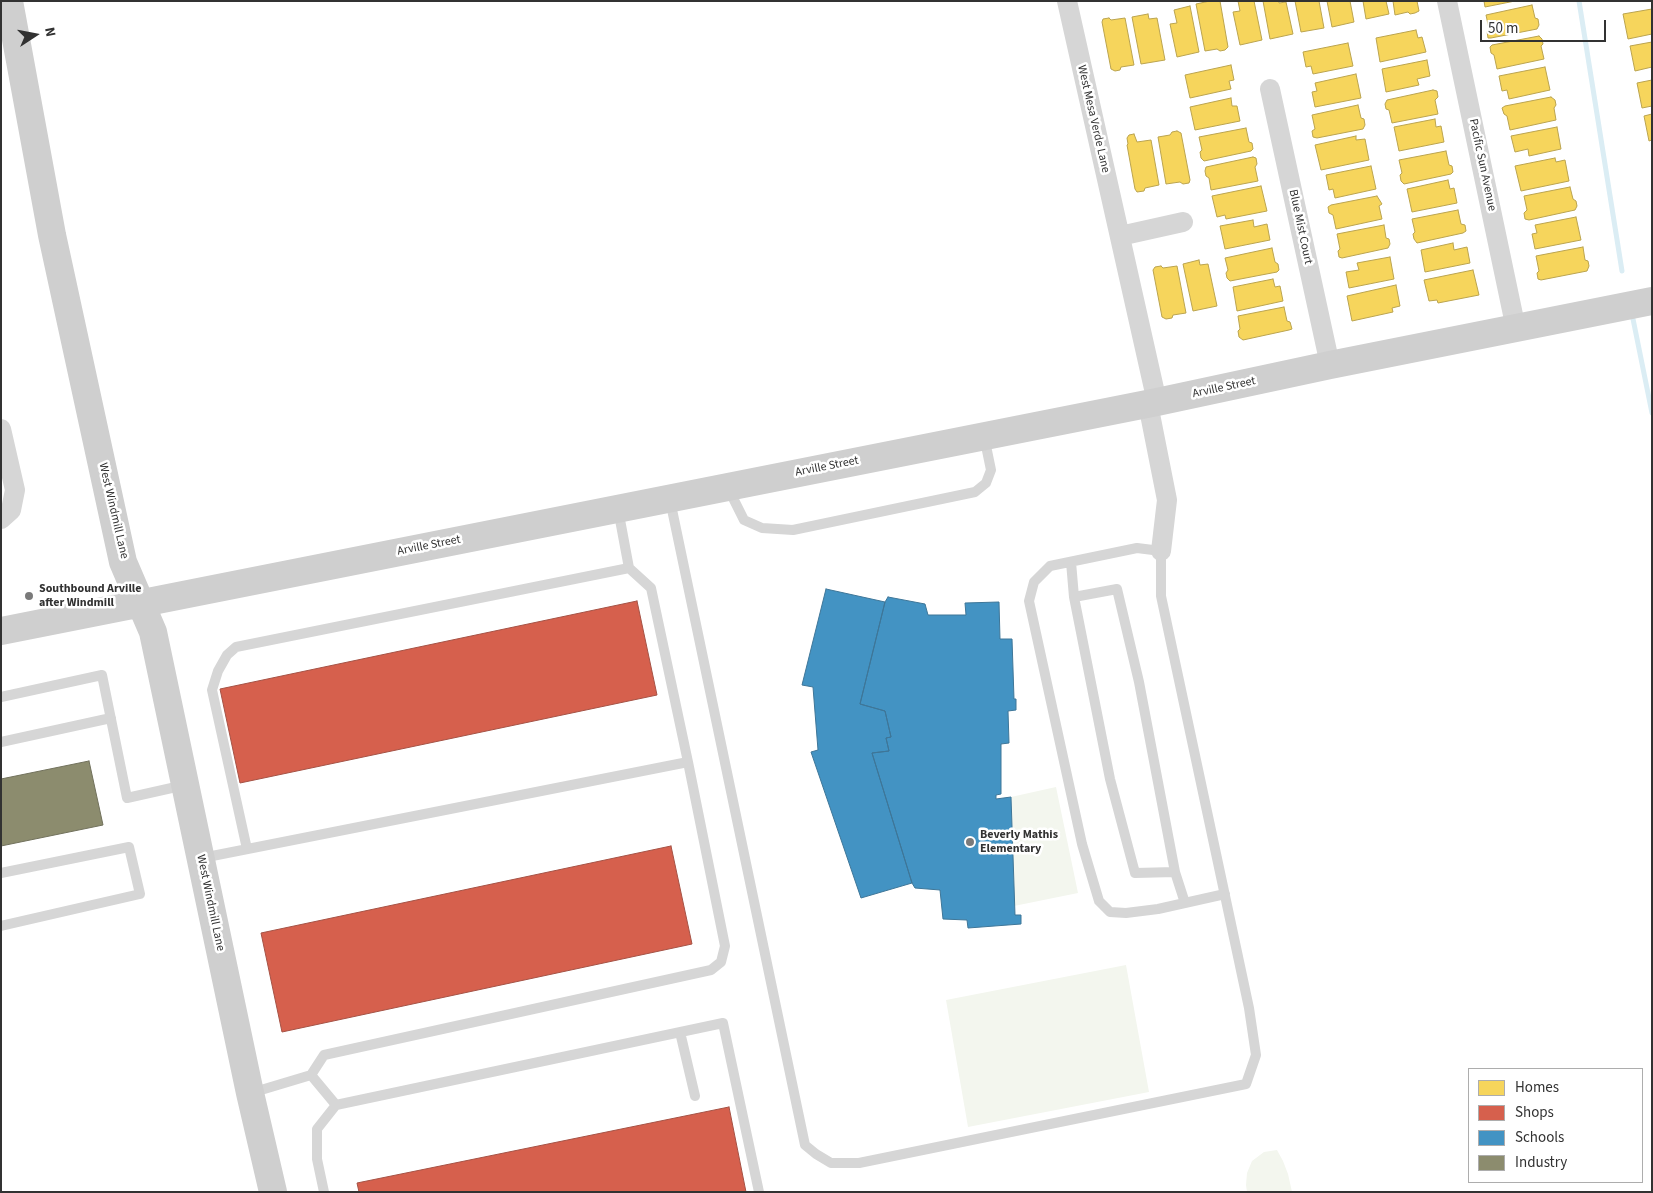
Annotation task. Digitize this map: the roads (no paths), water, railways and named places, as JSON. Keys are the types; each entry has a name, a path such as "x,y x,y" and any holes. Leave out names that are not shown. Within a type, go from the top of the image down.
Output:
{"street":[{"name":"West Windmill Lane","path":"9,1 52,235 123,562 153,632 250,1093 273,1192"},
{"name":"West Mesa Verde Lane","path":"1068,1 1120,236 1152,403 1167,500 1161,551"},
{"name":"Pacific Sun Avenue","path":"1448,1 1516,329"},
{"name":"Blue Mist Court","path":"1270,89 1330,365"},
{"path":"1120,236 1183,222"},
{"name":"Arville Street","path":"1,631 1152,403 1330,365 1652,301"},
{"path":"1,429 14,490 6,515"}],"lane":[{"path":"728,487 744,520 762,528 794,530 975,492 986,483 991,470 984,436"},
{"path":"669,499 805,1145 816,1154 831,1163 859,1163 1246,1084 1256,1055 1249,1008 1225,894 1161,596 1161,551 1137,548 1050,566 1034,582 1029,601 1082,844 1099,901 1110,912 1126,913 1158,909 1225,894"},
{"path":"250,1093 311,1075 324,1055 711,970 721,962 725,946 651,588 629,568 618,509"},
{"path":"1071,562 1074,597 1110,780 1135,873 1176,872"},
{"path":"246,849 212,690 218,671 227,655 236,647 629,568"},
{"path":"1074,597 1117,589 1139,682 1176,872 1186,902"},
{"path":"1,697 102,675 127,798 186,785"},
{"path":"1,742 111,718"},
{"path":"201,858 688,762"},
{"path":"1,873 130,847 140,894 1,926"},
{"path":"324,1192 317,1159 317,1129 336,1106 723,1023 759,1192"},
{"path":"680,1032 695,1096"},
{"path":"311,1075 336,1106"}],"waterway":[{"path":"1579,1 1622,271"},
{"path":"1632,314 1652,413"}],"place":[{"name":"Southbound Arville after Windmill","path":"29,596"},
{"name":"Beverly Mathis Elementary","path":"970,842"}]}
